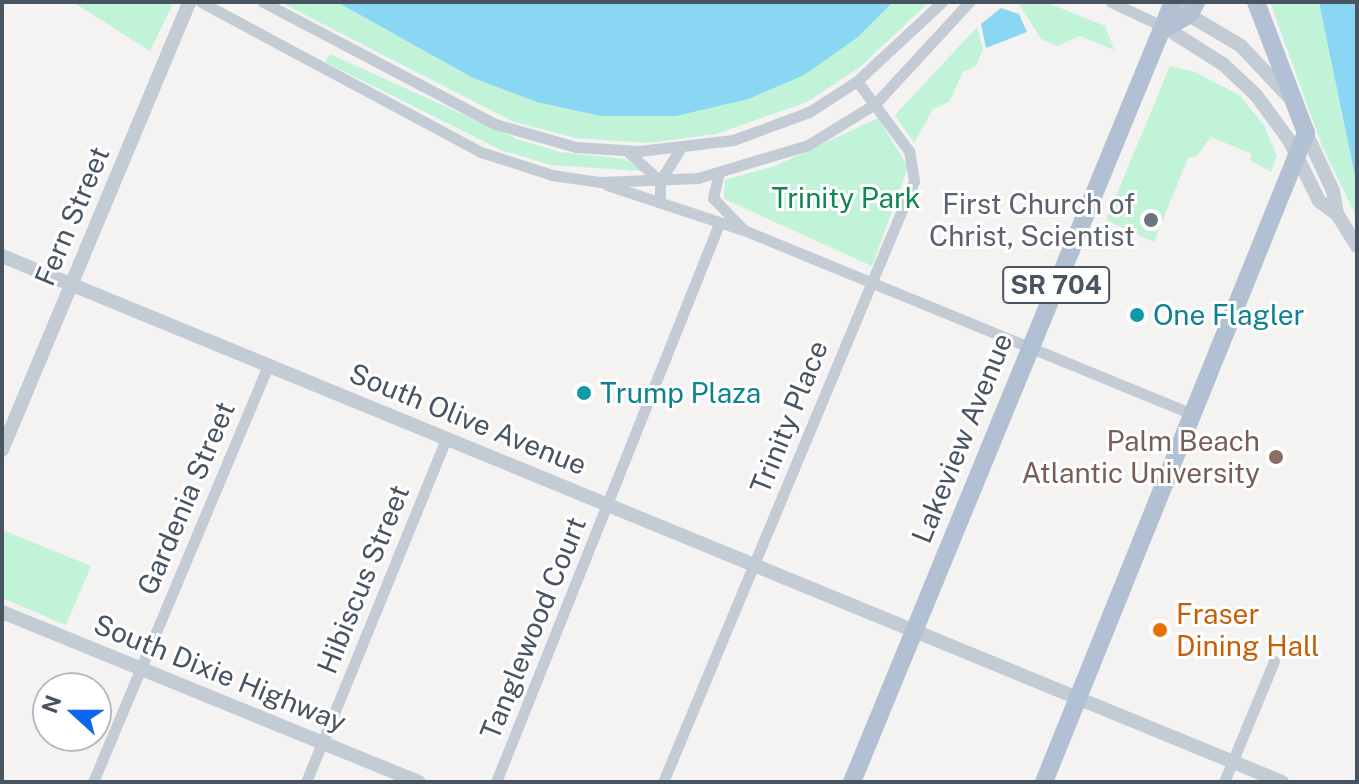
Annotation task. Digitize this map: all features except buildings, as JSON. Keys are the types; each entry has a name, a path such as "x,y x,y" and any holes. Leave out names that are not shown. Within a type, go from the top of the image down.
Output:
{"main road":[{"path":"1044,782 1306,133 1256,2"},
{"name":"Lakeview Avenue","path":"852,782 1029,349 1166,28 1169,3"},
{"path":"1166,28 1193,8"}],"street":[{"name":"Fern Street","path":"2,450 189,2"},
{"path":"201,2 481,152 552,175 600,182 660,181 719,172 808,145 875,104 969,2"},
{"path":"263,2 495,124 565,145 626,151 681,148 774,128 809,112 857,81 942,2"},
{"path":"1111,2 1207,52 1247,85 1280,125 1319,201 1337,214"},
{"path":"1169,3 1193,8 1253,57 1291,99"},
{"name":"Trinity Place","path":"663,782 871,286 916,171 909,151 857,81"},
{"path":"1306,133 1333,191 1337,214 1357,246"},
{"path":"660,202 660,181 681,148"},
{"path":"626,151 660,181"},
{"path":"719,172 713,189 717,207 746,231"},
{"path":"600,182 746,231 871,286 1194,415"},
{"name":"Tanglewood Court","path":"496,782 719,224"},
{"name":"South Olive Avenue","path":"2,256 1080,697"},
{"name":"Gardenia Street","path":"93,782 268,366"},
{"name":"Hibiscus Street","path":"306,782 446,439"},
{"name":"South Dixie Highway","path":"2,612 419,782"},
{"path":"1224,782 1274,661"},
{"path":"1080,697 1282,782"}],"green space":[{"path":"73,2 169,2 172,6 150,51"},
{"path":"280,2 337,2 473,78 537,102 858,37 893,2 929,2 860,67 807,102 716,134 647,143 576,138 514,122"},
{"path":"1018,2 1045,2 1105,26 1114,50 1080,36 1058,46 1041,39"},
{"path":"1270,2 1319,2 1357,186 1357,218 1322,146"},
{"path":"977,27 983,50 975,67 963,72 949,102 933,109 914,143 895,115"},
{"path":"330,54 517,139 560,152 625,159 642,171 551,165 501,150 325,62"},
{"path":"1170,66 1195,72 1239,95 1264,125 1277,156 1271,172 1250,160 1252,154 1211,137 1197,156 1188,158 1154,242 1106,220"},
{"name":"Trinity Park","path":"878,118 908,167 872,266 724,199 725,180 775,166"},
{"path":"2,530 91,566 66,625 2,598"}],"water":[{"path":"337,2 893,2 858,37 804,75 748,99 676,116 601,116 537,102 473,78"},
{"path":"1319,2 1357,2 1357,186"},
{"path":"1001,8 1019,14 1027,32 986,48 981,24"}],"place":[{"name":"First Church of Christ, Scientist","path":"1151,220"},
{"name":"One Flagler","path":"1137,315"},
{"name":"Trump Plaza","path":"584,393"},
{"name":"Palm Beach Atlantic University","path":"1276,457"},
{"name":"Fraser Dining Hall","path":"1160,630"}]}
